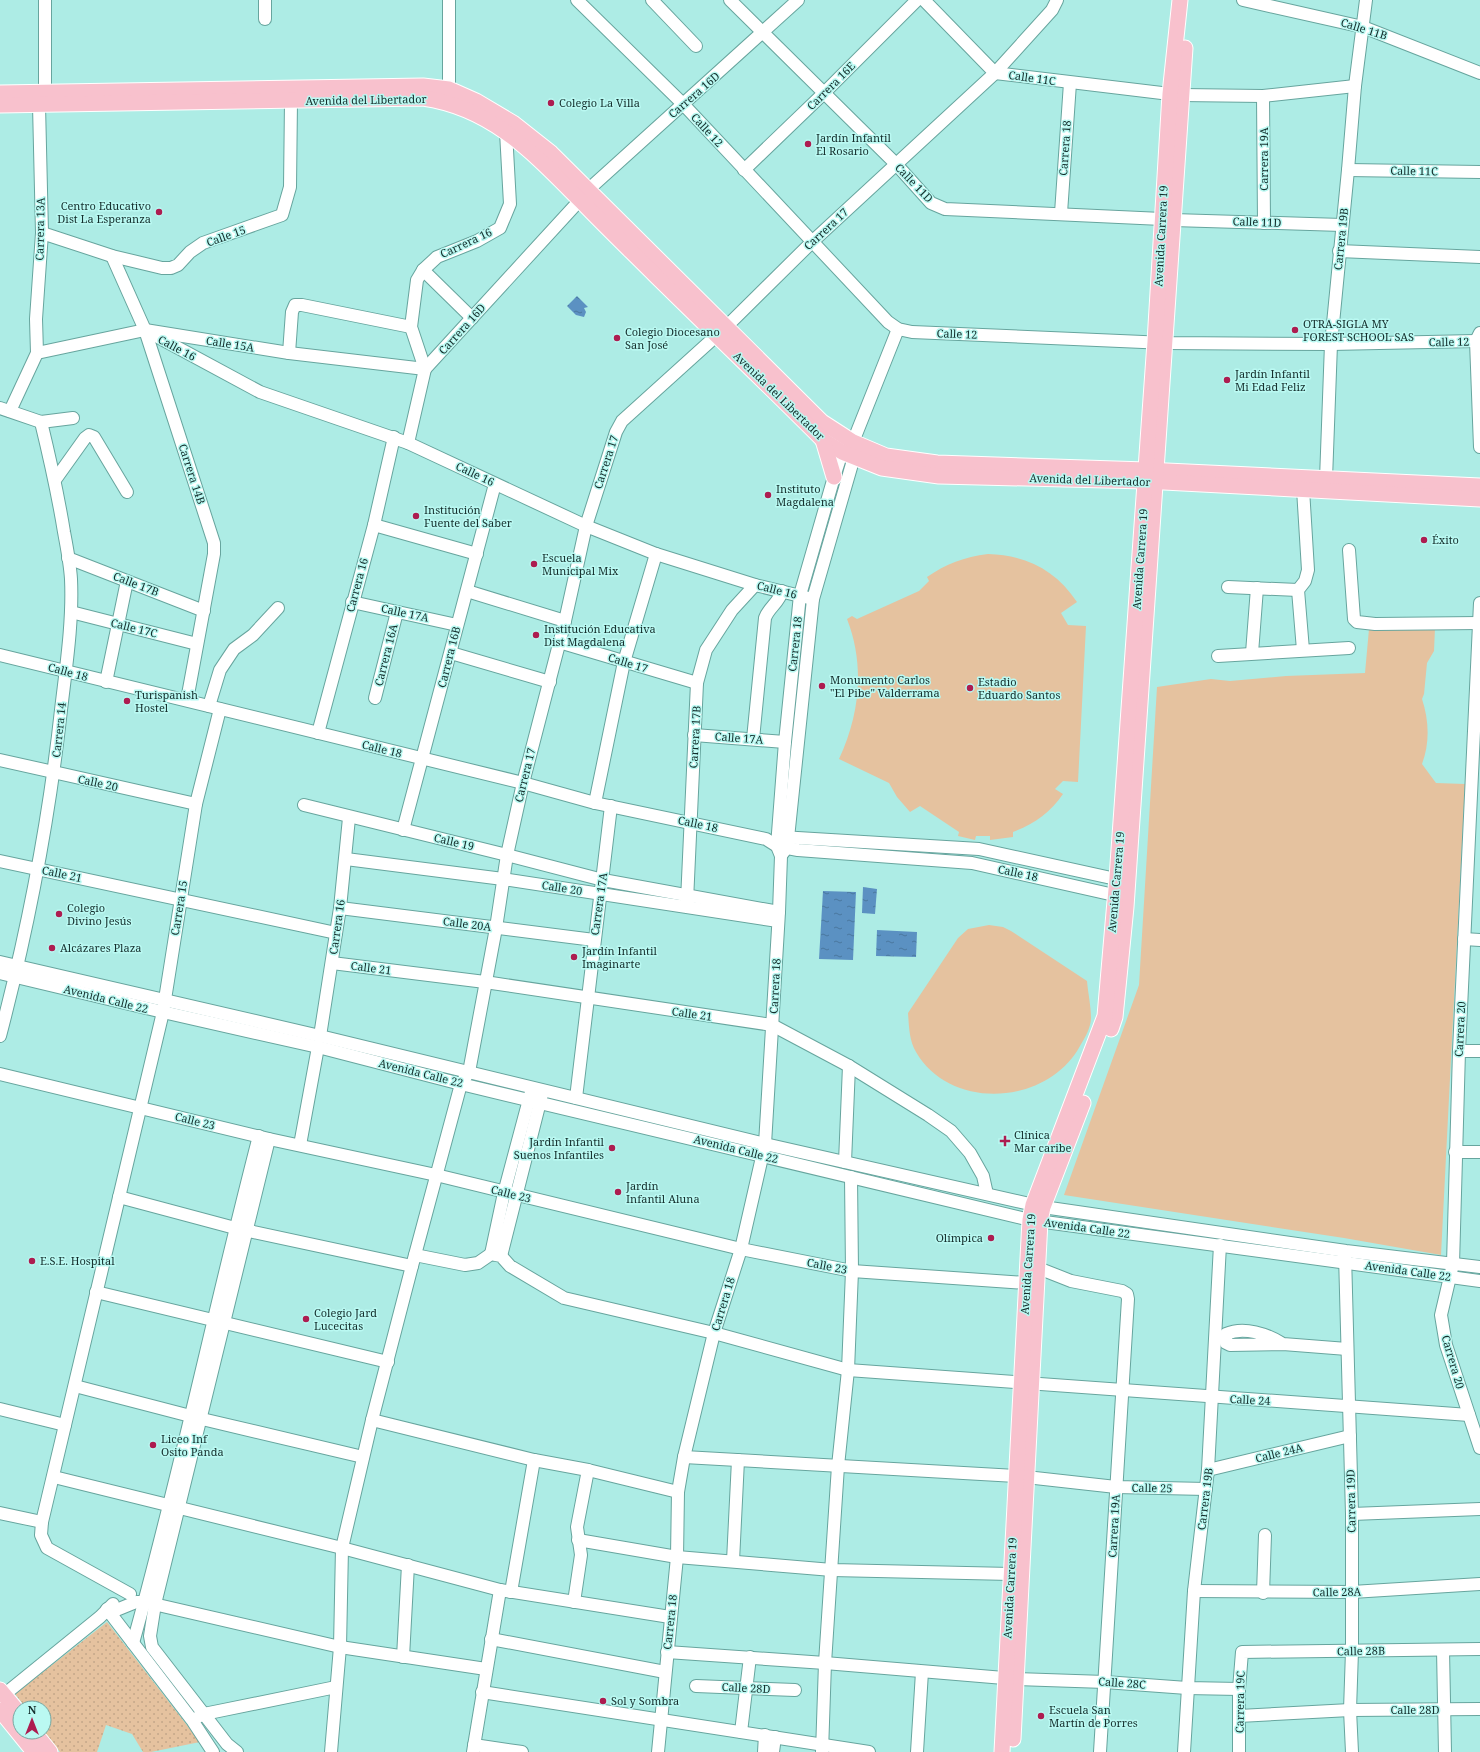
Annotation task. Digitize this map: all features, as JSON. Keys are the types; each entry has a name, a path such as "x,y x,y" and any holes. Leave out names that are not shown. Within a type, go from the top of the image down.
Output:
{"main road":[{"name":"Avenida Carrera 19","path":"1026,1383 1026,1283 1037,1213 1105,1016 1121,897 1160,343 1176,95 1180,0"},
{"name":"Avenida Carrera 19","path":"1176,95 1190,0"},
{"name":"Avenida del Libertador","path":"0,105 42,99 423,86 449,96 476,101 513,123 551,153 584,195"},
{"name":"Avenida del Libertador","path":"0,93 42,99 291,101 449,96 506,132 584,195 721,331 823,440 850,451 882,468 939,476 1151,476 1326,479 1480,486"},
{"name":"Avenida del Libertador","path":"721,331 822,422 850,451"},
{"path":"823,440 834,477"},
{"name":"Avenida del Libertador","path":"1151,476 1303,489 1480,499"},
{"name":"Avenida Carrera 19","path":"1002,1752 1010,1679 1026,1383 1038,1268 1037,1213"},
{"name":"Avenida Carrera 19","path":"1012,1752 1010,1679 1011,1574 1021,1477"},
{"path":"1,1694 12,1706"},
{"path":"0,1710 34,1752"},
{"path":"40,1740 50,1752"}],"street":[{"name":"Carrera 13A","path":"37,353 36,319 42,233 42,99 45,0"},
{"path":"265,0 265,18"},
{"path":"449,0 449,96"},
{"name":"Calle 12","path":"576,0 683,104 888,322 898,329 912,332 1160,343 1331,344 1478,337"},
{"path":"652,0 696,46"},
{"name":"Calle 11D","path":"730,0 896,164 931,202 945,209 1342,225"},
{"name":"Carrera 16D","path":"425,369 584,195 798,0"},
{"name":"Carrera 16E","path":"744,170 917,0"},
{"name":"Calle 11C","path":"924,0 995,73 1176,95 1263,96 1355,86"},
{"name":"Carrera 17","path":"469,1072 496,928 507,855 523,783 566,621 586,526 616,432 622,421 721,331 813,241 995,73 1052,10 1057,0"},
{"name":"Calle 11B","path":"1243,0 1363,27 1480,73"},
{"name":"Carrera 19B","path":"1326,479 1331,344 1355,86 1366,0"},
{"name":"Carrera 18","path":"1061,213 1070,83"},
{"name":"Carrera 19A","path":"1263,96 1264,223"},
{"name":"Calle 15","path":"42,233 112,256 162,268 171,268 178,265 190,252 203,243 282,215 290,187 291,101"},
{"name":"Carrera 16","path":"425,369 411,327 417,280 423,270 437,257 476,241 500,228 510,204 506,132"},
{"name":"Calle 11C","path":"1348,170 1480,172"},
{"path":"1339,251 1480,257"},
{"name":"Carrera 14B","path":"112,256 145,330 214,543 214,554 187,700"},
{"path":"423,270 472,318"},
{"path":"289,353 292,312 295,305 302,304 411,327"},
{"name":"Carrera 18","path":"782,845 813,599 850,451 898,329"},
{"name":"Calle 15A","path":"37,353 145,330 289,353 425,369"},
{"name":"Calle 16","path":"145,330 260,392 394,437 586,526 656,554 755,585 813,599"},
{"path":"1478,337 1480,447"},
{"path":"37,353 5,410 41,422 72,418"},
{"path":"408,443 425,369"},
{"name":"Carrera 14","path":"0,1036 17,972 38,869 54,774 71,612 71,578 68,558 55,480 41,422"},
{"path":"55,480 84,438 89,435 94,437 128,492"},
{"name":"Carrera 16","path":"318,733 352,602 374,525 394,437"},
{"name":"Carrera 18","path":"658,1752 677,1557 678,1492 684,1457 714,1333 740,1249 763,1149 779,916 785,742 800,595 834,477 850,451"},
{"name":"Carrera 16B","path":"403,830 495,484"},
{"path":"1303,489 1308,570 1305,581 1298,590 1303,650"},
{"path":"374,525 477,554"},
{"path":"1349,550 1354,619 1357,622 1375,624 1480,623"},
{"path":"595,803 624,662 656,554"},
{"name":"Calle 17B","path":"68,558 204,611"},
{"path":"106,682 127,581"},
{"name":"Carrera 17B","path":"686,907 694,735 698,683 706,650 732,610 755,585"},
{"path":"1228,587 1298,590"},
{"path":"1252,653 1257,588"},
{"path":"467,591 566,621"},
{"path":"752,739 765,618 767,613 777,604 782,591"},
{"name":"Calle 17A","path":"352,602 457,624"},
{"name":"Carrera 20","path":"1480,603 1475,830 1464,939 1455,1152 1453,1264 1441,1315 1446,1345 1480,1448"},
{"name":"Carrera 15","path":"42,1522 54,1477 96,1292 164,1007 180,900 196,804 215,707 220,670 234,648 253,636 278,608"},
{"name":"Calle 17C","path":"71,612 197,644"},
{"name":"Carrera 16A","path":"375,698 397,612"},
{"name":"Calle 17","path":"560,642 698,683"},
{"path":"1218,656 1349,648"},
{"path":"451,653 550,682"},
{"name":"Calle 18","path":"0,655 523,783 595,803 766,839 798,850 972,863 1121,897"},
{"name":"Calle 17A","path":"694,735 785,742"},
{"name":"Calle 20","path":"0,760 54,774 196,804"},
{"name":"Calle 19","path":"304,805 350,818 507,855 602,880"},
{"name":"Carrera 17A","path":"576,1098 611,806"},
{"name":"Carrera 16","path":"300,1145 332,963 350,818"},
{"name":"Calle 18","path":"782,845 979,849 1122,880"},
{"name":"Calle 20","path":"346,858 503,879 686,907 779,916"},
{"name":"Calle 21","path":"0,861 336,933"},
{"path":"602,880 687,894 779,916"},
{"name":"Calle 20A","path":"340,908 594,940"},
{"path":"1464,939 1480,940"},
{"name":"Avenida Calle 22","path":"0,962 17,972"},
{"name":"Calle 21","path":"332,963 485,982 587,999 772,1025 849,1066 928,1115 952,1132 970,1153 983,1176 987,1194"},
{"name":"Avenida Calle 22","path":"0,973 17,972 164,1007 469,1072 536,1094 763,1149 845,1162 987,1194 1037,1213 1345,1257 1450,1277 1480,1281"},
{"name":"Avenida Calle 22","path":"319,1041 461,1084 576,1098 763,1149 851,1177 1037,1213 1220,1245 1345,1257 1480,1267"},
{"path":"1459,1051 1480,1051"},
{"path":"845,1162 849,1066"},
{"path":"331,1752 340,1647 342,1548 372,1420 413,1260 461,1084 469,1072"},
{"name":"Calle 23","path":"0,1074 264,1138 436,1175 740,1249 852,1271 1026,1283"},
{"path":"119,1197 240,1229 413,1260 464,1265 478,1263 496,1255 536,1094"},
{"path":"133,1643 151,1599 219,1323 240,1229 264,1138"},
{"path":"1455,1152 1480,1152"},
{"path":"823,1748 825,1663 838,1466 848,1370 852,1271 851,1177"},
{"name":"Carrera 19B","path":"1184,1752 1194,1591 1208,1470 1220,1245"},
{"name":"Calle 24","path":"496,1255 510,1266 564,1298 714,1333 848,1370 983,1379 1213,1398 1469,1415"},
{"name":"Carrera 19D","path":"1345,1257 1352,1514 1352,1652 1350,1710 1352,1752"},
{"name":"Carrera 19A","path":"1038,1268 1071,1281 1122,1291 1127,1294 1128,1299 1100,1752"},
{"path":"96,1292 219,1323 388,1362"},
{"path":"1283,1344 1347,1349"},
{"path":"75,1386 196,1418 363,1457"},
{"path":"0,1409 66,1425"},
{"path":"372,1420 534,1460 588,1470 678,1492"},
{"name":"Calle 24A","path":"1208,1470 1350,1436"},
{"name":"Calle 25","path":"684,1457 1021,1477 1116,1487 1206,1489"},
{"path":"522,1752 473,1749 491,1639 505,1591 534,1460"},
{"path":"733,1562 738,1460"},
{"path":"574,1602 581,1555 578,1540 578,1527 588,1470"},
{"path":"54,1477 342,1548 505,1591 670,1617"},
{"path":"1352,1514 1480,1509"},
{"path":"0,1514 42,1522 41,1535 47,1548 130,1594 340,1647 486,1669"},
{"path":"1263,1593 1265,1535"},
{"path":"578,1540 677,1557 832,1570 1011,1574"},
{"path":"404,1657 408,1565"},
{"name":"Calle 28A","path":"1194,1591 1263,1593 1352,1592 1480,1584"},
{"path":"1,1694 130,1594"},
{"path":"108,1611 151,1599"},
{"path":"151,1599 150,1636 152,1647 227,1744 237,1752"},
{"path":"108,1611 192,1720 213,1752"},
{"path":"491,1639 665,1672"},
{"name":"Calle 28B","path":"1242,1652 1352,1652 1480,1649"},
{"path":"1443,1650 1445,1752"},
{"name":"Calle 28C","path":"667,1652 750,1657 1010,1679 1105,1682 1187,1688 1239,1689"},
{"name":"Carrera 19C","path":"1239,1752 1239,1689 1242,1652"},
{"path":"741,1732 750,1657"},
{"path":"917,1752 922,1672"},
{"name":"Calle 28D","path":"696,1686 795,1690"},
{"path":"192,1720 204,1714 336,1687"},
{"path":"482,1692 661,1721 770,1736 823,1748 869,1752"},
{"name":"Calle 28D","path":"1239,1716 1350,1710 1480,1709"},
{"path":"764,1752 770,1736"},
{"path":"770,1736 773,1752"}],"shaded area":[{"name":"Estadio Eduardo Santos","path":"988,554 1015,557 1039,566 1050,573 1060,581 1077,602 1061,613 1068,625 1086,626 1078,782 1063,781 1055,789 1063,794 1053,807 1035,821 1013,832 1013,837 990,840 990,836 976,836 975,840 958,836 959,832 920,806 910,812 897,797 889,783 839,759 852,725 858,689 856,654 853,636 847,619 852,616 857,619 919,591 929,581 927,577 941,568 963,559"},
{"path":"1435,628 1434,651 1427,663 1424,694 1422,699 1428,732 1425,756 1422,764 1436,783 1465,784 1441,1255 1344,1238 1064,1195 1139,985 1157,687 1211,679 1230,681 1286,676 1365,673 1369,629"},
{"path":"989,925 1003,927 1011,931 1087,981 1091,1013 1090,1025 1086,1036 1065,1066 1046,1080 1023,1090 999,1094 975,1092 952,1085 932,1071 916,1052 912,1043 908,1013 958,938 968,929"},
{"path":"107,1622 200,1742 151,1752 143,1752 132,1734 106,1725 97,1752 60,1752 51,1740 52,1700 20,1700 15,1694"}],"water":[{"path":"577,296 588,307 584,308 586,312 584,317 576,315 567,306"},
{"path":"863,887 877,889 875,914 862,913"},
{"path":"823,891 856,892 853,960 819,959"},
{"path":"877,930 917,932 916,957 876,956"}],"place":[{"name":"Colegio La Villa","path":"551,103"},
{"name":"Jardín Infantil El Rosario","path":"808,144"},
{"name":"Centro Educativo Dist La Esperanza","path":"159,212"},
{"name":"OTRA-SIGLA MY FOREST SCHOOL SAS","path":"1295,330"},
{"name":"Colegio Diocesano San José","path":"617,338"},
{"name":"Jardín Infantil Mi Edad Feliz","path":"1227,380"},
{"name":"Instituto Magdalena","path":"768,495"},
{"name":"Institución Fuente del Saber","path":"416,516"},
{"name":"Éxito","path":"1424,540"},
{"name":"Escuela Municipal Mix","path":"534,564"},
{"name":"Institución Educativa Dist Magdalena","path":"536,635"},
{"name":"Monumento Carlos \"El Pibe\" Valderrama","path":"822,686"},
{"name":"Estadio Eduardo Santos","path":"970,688"},
{"name":"Turispanish Hostel","path":"127,701"},
{"name":"Colegio Divino Jesús","path":"59,914"},
{"name":"Alcázares Plaza","path":"52,948"},
{"name":"Jardín Infantil Imaginarte","path":"574,957"},
{"name":"Clínica Mar caribe","path":"1005,1141"},
{"name":"Jardín Infantil Suenos Infantiles","path":"612,1148"},
{"name":"Jardín Infantil Aluna","path":"618,1192"},
{"name":"Olímpica","path":"991,1238"},
{"name":"E.S.E. Hospital","path":"32,1261"},
{"name":"Colegio Jard Lucecitas","path":"306,1319"},
{"name":"Liceo Inf Osito Panda","path":"153,1445"},
{"name":"Sol y Sombra","path":"603,1701"},
{"name":"Escuela San Martín de Porres","path":"1041,1716"}]}
